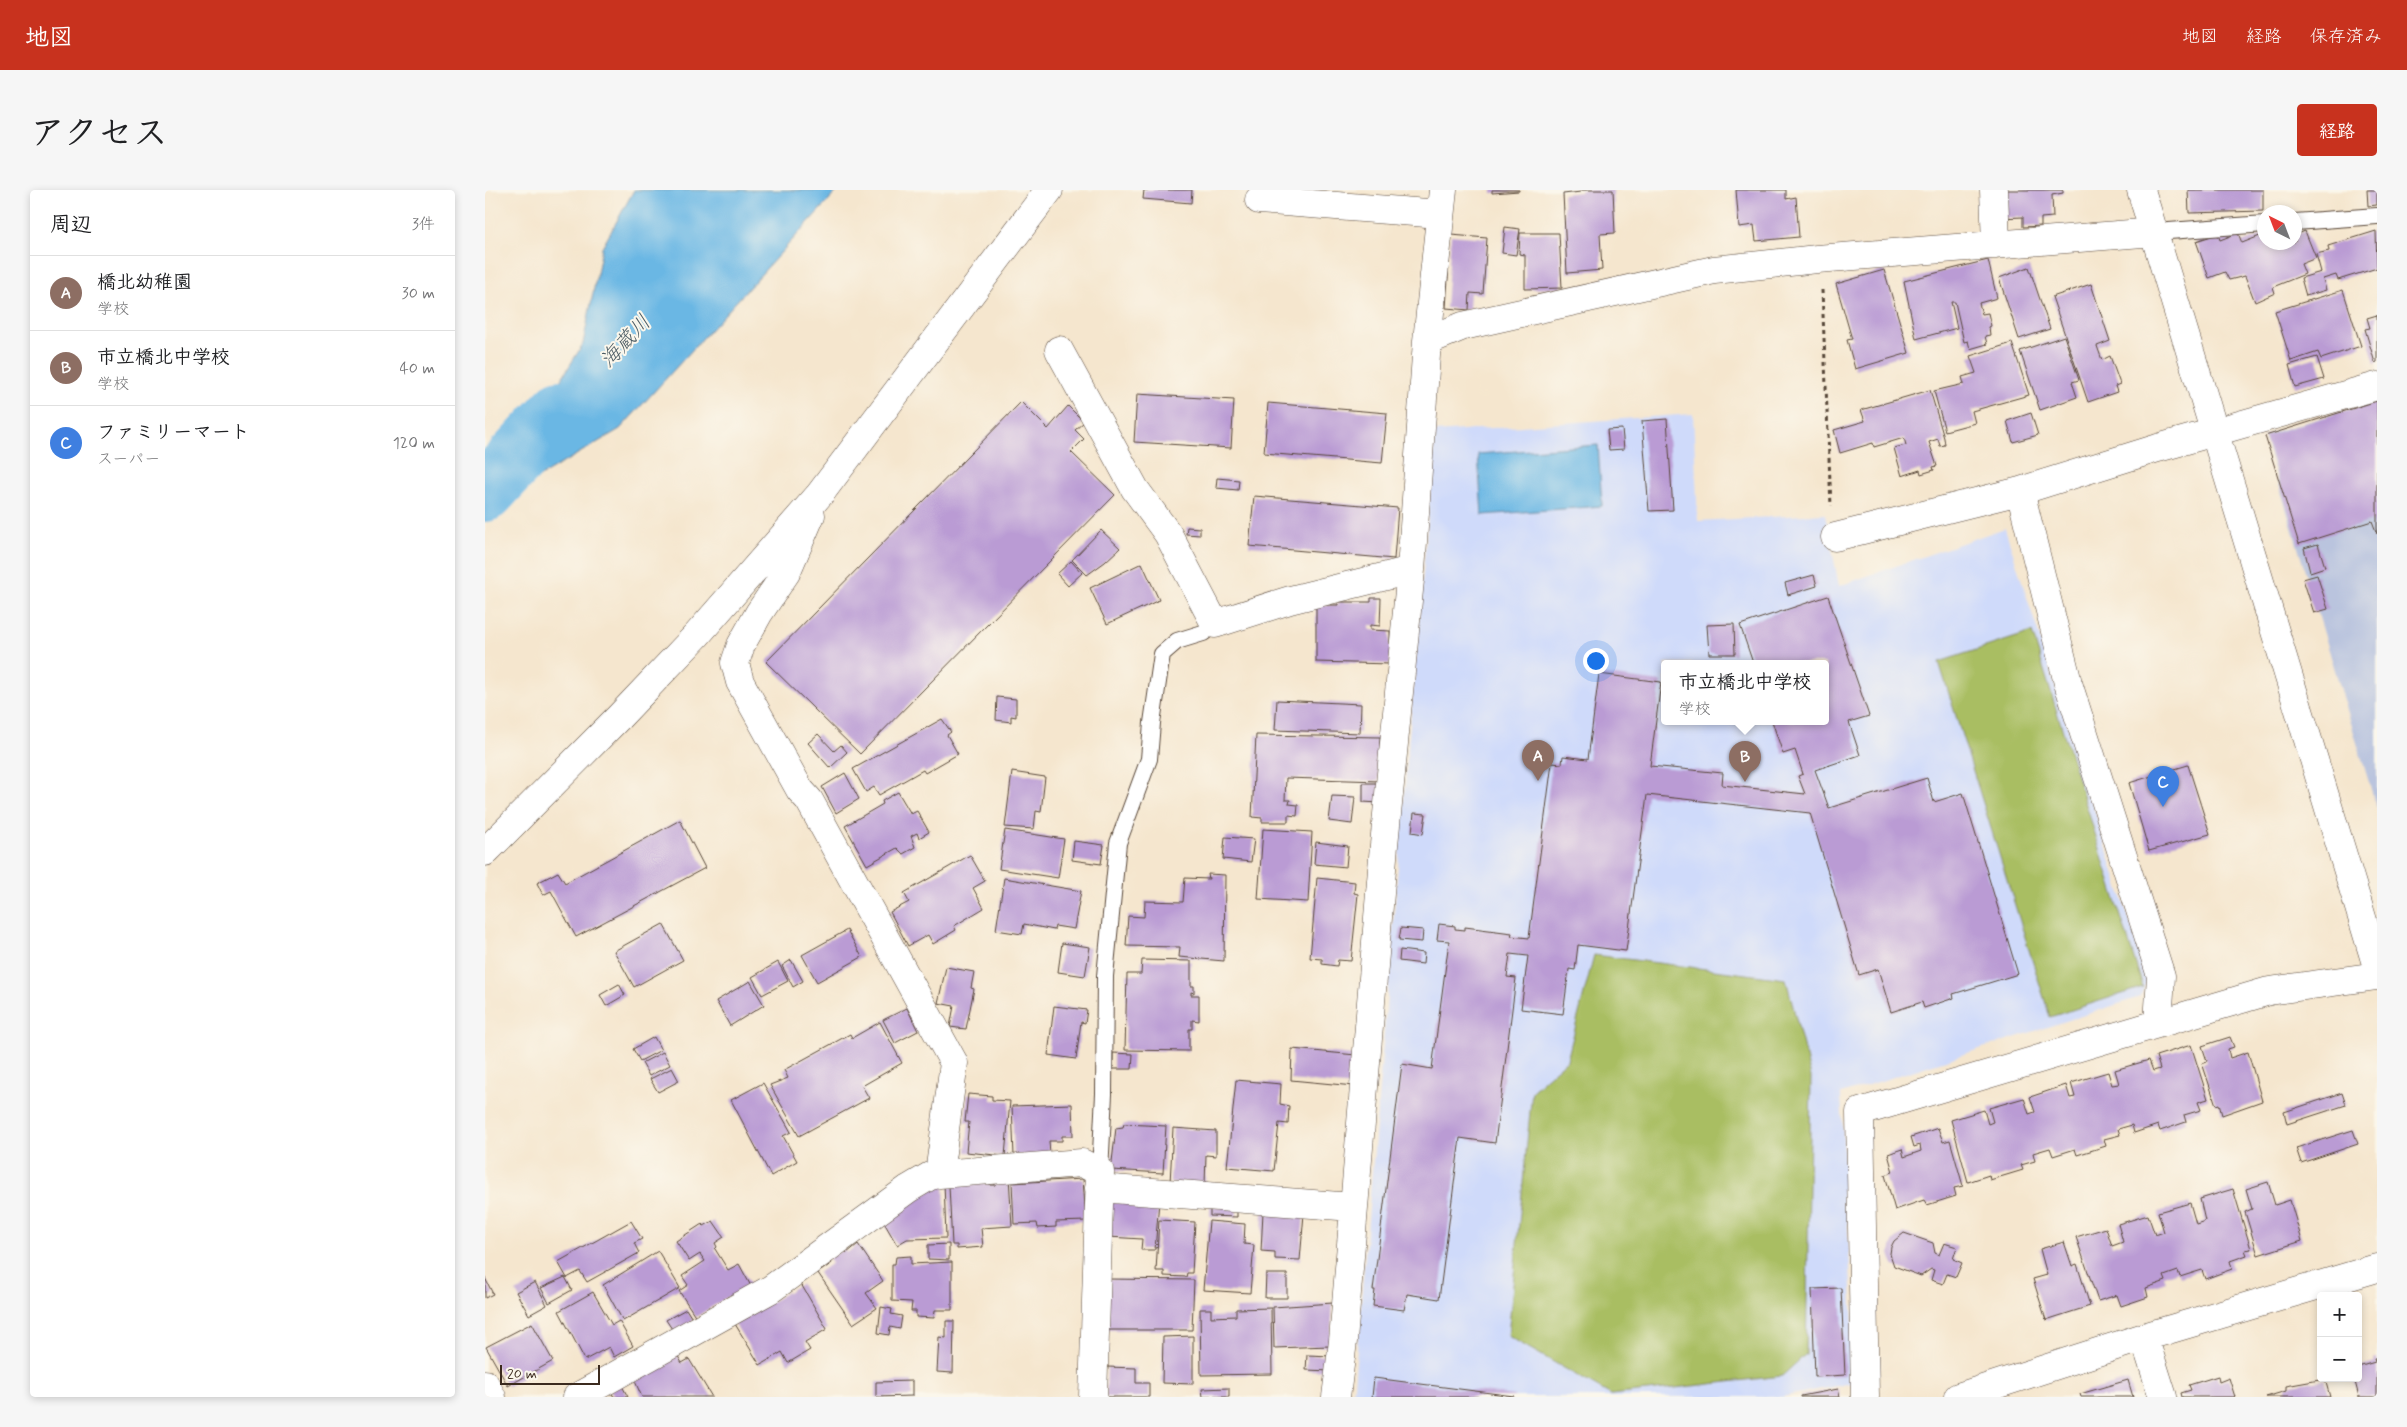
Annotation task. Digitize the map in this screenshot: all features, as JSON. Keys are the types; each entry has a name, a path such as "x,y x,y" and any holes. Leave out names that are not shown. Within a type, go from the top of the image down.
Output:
{"street":[{"path":"485,852 619,717 697,635 820,494 1049,190"},
{"path":"1994,190 1996,245"},
{"path":"2141,190 2377,967"},
{"path":"1259,200 1441,202 1427,341 1411,570 1385,836 1343,1341 1336,1397"},
{"path":"1427,341 1463,326 1714,270 1822,259 2155,232"},
{"path":"1059,350 1135,489 1168,534 1215,624 1290,600 1411,570"},
{"path":"1835,537 2020,491 2213,432 2377,386"},
{"path":"2020,491 2068,683 2161,976 2158,1023"},
{"path":"820,494 787,573 759,613 741,645 735,663 740,682 800,790 809,800 954,1064 939,1174"},
{"path":"1865,1397 1860,1112 2269,991 2377,976"},
{"path":"577,1397 771,1289 907,1190 930,1176 1082,1163 1099,1180 1353,1207"},
{"path":"1093,1397 1099,1180"},
{"path":"1958,1397 2144,1336 2377,1268"},
{"path":"2144,1336 2163,1397"},
{"path":"485,1384 493,1397"}],"lane":[{"path":"2302,221 2377,216"},
{"path":"2155,232 2257,225"},
{"path":"1099,1180 1104,1094 1105,976 1117,843 1149,759 1162,654 1177,641 1203,633 1215,624"}],"path":[{"path":"1822,259 1831,501 1835,537"}],"shaded area":[{"path":"2377,401 2377,809 2264,435"},
{"path":"1693,414 1698,521 1825,514 1839,586 2005,528 2148,979 2140,997 1841,1094 1856,1382 1782,1397 1353,1397 1435,432"}],"green space":[{"path":"2032,632 2143,987 2050,1017 1939,662"},
{"path":"1594,955 1786,979 1811,1077 1806,1354 1782,1376 1611,1395 1508,1336 1532,1091 1567,1060"}],"water":[{"path":"634,190 838,190 620,429 485,509 485,503 583,344 602,248"},
{"path":"1598,445 1602,506 1482,515 1478,454"}],"building":[{"path":"1144,190 1192,190 1191,203 1143,199"},
{"path":"1492,190 1519,190 1519,191 1492,193"},
{"path":"1580,190 1613,190 1615,233 1600,234 1602,270 1567,273 1563,194 1581,192"},
{"path":"1736,190 1786,190 1786,199 1796,197 1799,237 1756,241 1754,225 1739,227"},
{"path":"2000,190 2063,190 2063,193 2052,195 2053,217 2041,218 2041,226 2023,227 2023,217 2000,218"},
{"path":"2188,190 2263,190 2263,205 2257,205 2257,211 2189,213"},
{"path":"2367,190 2377,190 2377,205 2368,206"},
{"path":"1505,227 1520,229 1516,255 1502,253"},
{"path":"2305,231 2316,258 2301,264 2305,274 2273,287 2275,293 2255,302 2245,276 2229,280 2225,272 2209,278 2196,241 2218,234 2220,240 2238,233 2242,243 2257,237 2257,250 2302,250 2302,232"},
{"path":"2376,231 2377,268 2338,280 2336,275 2323,279 2326,290 2306,296 2301,278 2321,272 2316,254 2329,251 2328,246"},
{"path":"1520,233 1559,233 1562,288 1525,289 1525,255 1519,254"},
{"path":"1451,235 1487,238 1483,294 1470,293 1469,310 1446,308"},
{"path":"1988,260 1997,298 1979,303 1982,314 1988,313 1991,326 1989,327 1990,335 1985,336 1987,344 1970,349 1968,341 1964,342 1955,302 1951,302 1957,328 1916,339 1904,281"},
{"path":"2029,267 2050,329 2019,339 1999,278"},
{"path":"1884,270 1909,353 1855,369 1847,340 1852,339 1836,284"},
{"path":"2091,284 2110,341 2097,346 2102,360 2110,356 2120,384 2115,386 2117,392 2088,402 2052,297"},
{"path":"2343,290 2361,346 2321,359 2318,352 2291,361 2275,311"},
{"path":"2377,315 2377,362 2375,363 2365,329 2370,328 2367,318"},
{"path":"2064,336 2079,380 2072,382 2077,397 2040,410 2020,351"},
{"path":"2012,343 2029,395 1972,411 1975,423 1945,431 1934,391 1964,384 1962,377 1976,373 1970,356"},
{"path":"2317,357 2324,379 2295,387 2289,365"},
{"path":"1930,390 1945,445 1940,446 1938,439 1929,442 1937,466 1933,467 1934,470 1921,474 1920,470 1902,476 1894,448 1906,445 1904,438 1874,447 1873,443 1840,453 1834,430 1865,421 1861,410"},
{"path":"1137,394 1234,400 1231,448 1134,442"},
{"path":"2377,401 2377,534 2372,521 2299,544 2265,436"},
{"path":"1021,402 1048,429 1068,406 1084,422 1075,430 1084,439 1071,452 1115,495 860,754 766,662"},
{"path":"1268,403 1387,413 1382,463 1264,453"},
{"path":"2031,413 2038,435 2013,442 2007,421"},
{"path":"1667,419 1673,510 1649,511 1642,421"},
{"path":"1622,429 1624,449 1609,450 1607,430"},
{"path":"1217,478 1239,480 1238,490 1216,488"},
{"path":"1254,496 1398,508 1394,559 1249,546"},
{"path":"1187,527 1200,528 1200,535 1186,534"},
{"path":"1101,530 1120,548 1087,575 1072,560"},
{"path":"2318,544 2325,567 2310,572 2304,548"},
{"path":"1071,561 1082,573 1068,586 1057,574"},
{"path":"1142,563 1159,600 1107,624 1090,588"},
{"path":"1814,575 1817,586 1788,595 1785,583"},
{"path":"2317,575 2328,609 2314,613 2303,579"},
{"path":"1828,596 1869,716 1849,722 1860,755 1815,770 1829,808 1927,778 1934,802 1963,793 2018,974 1953,994 1954,998 1924,1008 1922,1002 1891,1012 1878,969 1859,975 1810,813 1647,795 1626,951 1578,945 1575,970 1569,969 1563,1014 1521,1009 1528,956 1510,954 1507,977 1516,978 1495,1143 1460,1138 1439,1299 1407,1294 1404,1310 1373,1306 1375,1290 1373,1290 1402,1064 1432,1069 1449,941 1437,940 1439,924 1455,926 1455,929 1465,930 1465,927 1512,933 1511,936 1529,938 1552,763 1562,764 1563,756 1588,759 1599,674 1661,682 1650,766 1723,773 1722,785 1805,794 1798,776 1803,774 1795,750 1783,754 1773,725 1829,725 1829,660 1752,660 1740,625"},
{"path":"1371,598 1381,598 1380,626 1370,625 1370,630 1390,631 1390,664 1316,662 1316,605 1338,605 1338,602 1371,602"},
{"path":"1734,624 1735,654 1709,654 1707,625"},
{"path":"997,697 1016,699 1016,717 1011,716 1011,722 996,720"},
{"path":"1277,700 1361,704 1360,733 1275,730"},
{"path":"942,719 951,732 947,735 958,754 925,773 923,770 879,795 874,787 866,792 853,769"},
{"path":"818,734 834,751 841,745 847,752 830,768 808,743"},
{"path":"1256,735 1380,737 1379,781 1286,778 1285,800 1290,800 1289,804 1298,805 1297,816 1288,815 1288,822 1262,822 1262,818 1252,817"},
{"path":"2188,765 2210,834 2149,851 2129,783"},
{"path":"1012,772 1045,777 1041,812 1036,811 1034,829 1005,827"},
{"path":"845,773 859,799 836,813 822,787"},
{"path":"1363,783 1381,783 1380,803 1363,802"},
{"path":"898,792 911,814 917,811 929,832 919,838 917,833 911,836 915,847 903,854 897,848 867,865 845,826 883,804 882,801"},
{"path":"1332,796 1355,797 1352,824 1329,821"},
{"path":"1414,813 1426,814 1423,834 1412,832"},
{"path":"680,820 705,868 576,937 551,891 543,895 537,883 558,872 565,883"},
{"path":"1263,829 1312,832 1308,902 1258,899"},
{"path":"1005,830 1064,839 1058,878 999,869"},
{"path":"1225,837 1254,839 1251,862 1223,859"},
{"path":"1074,841 1104,845 1101,864 1072,860"},
{"path":"1316,842 1348,846 1346,867 1314,864"},
{"path":"970,855 985,881 973,888 984,908 954,926 956,930 933,944 928,935 908,946 890,912 909,902 904,893"},
{"path":"1208,874 1225,875 1224,961 1179,957 1180,947 1126,946 1128,916 1144,917 1145,901 1183,902 1185,878 1209,879"},
{"path":"1004,878 1081,891 1074,929 1055,926 1054,930 1024,924 1022,934 996,930"},
{"path":"1317,878 1355,882 1354,893 1358,894 1351,961 1338,960 1337,966 1322,964 1322,959 1310,958"},
{"path":"663,924 683,960 634,987 614,951"},
{"path":"1401,928 1423,930 1422,942 1399,940"},
{"path":"847,930 862,957 817,982 802,955"},
{"path":"1062,943 1090,947 1085,976 1058,972"},
{"path":"1400,950 1424,953 1423,964 1399,961"},
{"path":"791,960 803,981 793,987 782,966"},
{"path":"1142,960 1191,961 1191,986 1194,986 1194,993 1191,992 1191,995 1199,995 1199,1021 1192,1020 1192,1029 1189,1029 1189,1051 1125,1050 1127,974 1141,974"},
{"path":"778,962 788,981 762,995 752,977"},
{"path":"946,967 974,972 971,988 974,989 966,1029 950,1027 954,1006 938,1003"},
{"path":"750,981 764,1005 730,1026 716,1001"},
{"path":"619,984 625,995 606,1006 600,995"},
{"path":"1054,1006 1087,1010 1085,1023 1081,1022 1076,1059 1048,1055"},
{"path":"907,1008 918,1031 895,1043 883,1020"},
{"path":"880,1022 902,1063 862,1086 869,1098 799,1136 770,1085 788,1078 784,1070 850,1034 852,1038"},
{"path":"654,1037 661,1050 640,1061 633,1049"},
{"path":"2230,1037 2234,1047 2228,1049 2230,1058 2248,1052 2262,1101 2222,1115 2219,1104 2216,1105 2202,1063 2207,1061 2202,1046"},
{"path":"2191,1045 2208,1099 2198,1102 2201,1110 2184,1115 2186,1122 2160,1131 2158,1125 2134,1133 2132,1125 2118,1129 2120,1135 2104,1139 2106,1146 2077,1155 2075,1149 2053,1156 2050,1148 2033,1153 2035,1161 2021,1165 2023,1170 1990,1180 1989,1175 1968,1182 1951,1120 1984,1110 1988,1124 1993,1122 1989,1108 2024,1098 2029,1114 2035,1112 2030,1097 2066,1085 2070,1098 2075,1097 2071,1083 2108,1072 2112,1085 2119,1084 2115,1070 2149,1060 2153,1071 2160,1069 2156,1056"},
{"path":"1292,1049 1356,1055 1354,1086 1291,1080"},
{"path":"663,1052 670,1065 649,1076 642,1063"},
{"path":"1113,1053 1133,1054 1132,1069 1113,1069"},
{"path":"672,1068 679,1081 658,1092 650,1079"},
{"path":"1236,1080 1281,1084 1280,1104 1289,1106 1288,1124 1279,1123 1274,1171 1227,1167"},
{"path":"763,1083 791,1132 783,1136 797,1161 771,1176 731,1100"},
{"path":"2342,1093 2346,1105 2287,1124 2284,1112"},
{"path":"968,1094 992,1096 992,1100 1010,1101 1005,1156 966,1152 969,1122 965,1122"},
{"path":"1072,1104 1073,1136 1062,1136 1062,1141 1049,1141 1050,1154 1014,1156 1012,1106"},
{"path":"1124,1124 1166,1126 1163,1173 1111,1170 1116,1128 1123,1127"},
{"path":"1173,1128 1216,1131 1216,1156 1206,1155 1205,1184 1170,1183"},
{"path":"1938,1128 1943,1142 1950,1140 1963,1186 1954,1188 1956,1196 1927,1205 1924,1200 1895,1210 1885,1175 1893,1172 1888,1154 1902,1149 1904,1157 1921,1151 1920,1145 1914,1147 1911,1137"},
{"path":"2353,1130 2358,1144 2301,1163 2296,1148"},
{"path":"1009,1176 1012,1226 981,1228 983,1247 957,1249 957,1245 952,1245 949,1186 990,1183 990,1185 995,1185 995,1177"},
{"path":"1083,1179 1086,1221 1056,1222 1056,1227 1038,1228 1037,1223 1014,1224 1012,1183"},
{"path":"944,1182 946,1238 907,1239 897,1245 882,1219"},
{"path":"2268,1182 2275,1205 2290,1200 2302,1241 2258,1255 2245,1212 2252,1209 2246,1189"},
{"path":"2233,1189 2251,1249 2245,1250 2247,1255 2230,1261 2232,1269 2205,1279 2202,1270 2180,1277 2178,1271 2164,1276 2166,1281 2146,1288 2148,1297 2121,1306 2117,1295 2098,1301 2076,1237 2106,1228 2112,1246 2123,1242 2118,1224 2148,1215 2155,1235 2164,1232 2158,1212 2190,1203 2196,1224 2205,1221 2200,1199"},
{"path":"1110,1199 1159,1201 1155,1250 1141,1250 1142,1239 1108,1237"},
{"path":"1210,1206 1237,1208 1237,1217 1210,1216"},
{"path":"1263,1212 1304,1214 1300,1260 1275,1259 1275,1252 1261,1251"},
{"path":"1159,1220 1195,1222 1192,1273 1187,1273 1186,1277 1164,1276 1164,1271 1156,1271"},
{"path":"631,1221 642,1239 634,1243 639,1253 587,1282 580,1271 567,1278 558,1262"},
{"path":"713,1221 724,1237 715,1243 717,1247 715,1249 728,1270 739,1264 752,1288 732,1300 729,1296 696,1317 679,1291 688,1285 682,1276 705,1261 700,1254 689,1261 676,1241 702,1224 704,1226"},
{"path":"1209,1221 1245,1224 1244,1244 1254,1245 1250,1293 1203,1290"},
{"path":"1904,1233 1933,1243 1935,1253 1939,1255 1944,1243 1957,1247 1953,1259 1962,1263 1956,1277 1947,1274 1943,1284 1931,1280 1934,1270 1931,1269 1921,1276 1894,1266 1890,1254 1891,1247 1894,1241"},
{"path":"2064,1242 2072,1266 2077,1264 2090,1306 2046,1320 2033,1279 2047,1275 2040,1249"},
{"path":"858,1244 883,1281 866,1293 877,1308 853,1324 818,1273 832,1263 829,1258 844,1249 847,1253"},
{"path":"949,1244 949,1260 928,1259 928,1245"},
{"path":"658,1251 680,1288 623,1321 603,1285"},
{"path":"911,1256 911,1264 952,1262 952,1310 935,1310 934,1318 916,1317 916,1311 911,1311 912,1302 892,1301 892,1264 895,1264 896,1257"},
{"path":"1266,1274 1287,1274 1287,1298 1265,1298"},
{"path":"565,1277 572,1290 549,1303 541,1288"},
{"path":"485,1278 493,1294 485,1298"},
{"path":"1108,1279 1194,1280 1192,1330 1107,1330"},
{"path":"535,1282 547,1305 529,1315 516,1292"},
{"path":"801,1284 827,1329 805,1342 810,1350 788,1363 782,1352 760,1365 735,1324"},
{"path":"1841,1288 1845,1375 1815,1377 1812,1289"},
{"path":"593,1292 612,1325 619,1321 633,1346 614,1357 609,1347 585,1360 559,1311"},
{"path":"1333,1303 1330,1346 1274,1348 1273,1307"},
{"path":"881,1307 892,1309 891,1314 902,1316 900,1329 890,1327 889,1335 878,1333"},
{"path":"1271,1308 1272,1374 1201,1375 1200,1309 1211,1309 1211,1317 1236,1316 1236,1309"},
{"path":"686,1309 693,1320 674,1332 666,1320"},
{"path":"946,1321 954,1321 953,1373 937,1372 939,1337 946,1338"},
{"path":"532,1323 553,1361 508,1386 486,1347"},
{"path":"1193,1336 1193,1384 1162,1383 1163,1337"},
{"path":"676,1353 682,1363 689,1359 712,1397 642,1397 634,1379"},
{"path":"1307,1355 1332,1356 1331,1371 1306,1370"},
{"path":"2377,1358 2377,1397 2359,1397 2355,1382 2362,1382 2362,1366 2375,1362 2374,1359"},
{"path":"1107,1367 1136,1368 1136,1383 1149,1383 1149,1397 1106,1397"},
{"path":"2218,1376 2219,1382 2229,1378 2235,1397 2182,1397 2181,1393 2191,1390 2189,1385"},
{"path":"1374,1378 1514,1396 1514,1397 1372,1397"},
{"path":"2128,1380 2133,1397 2081,1397 2080,1394"},
{"path":"2317,1380 2317,1382 2326,1382 2330,1397 2266,1397 2286,1391 2286,1386"},
{"path":"912,1381 912,1396 876,1397 876,1382"},
{"path":"621,1384 628,1397 614,1397 610,1390"},
{"path":"1229,1388 1229,1397 1203,1397 1202,1389"},
{"path":"1838,1389 1840,1397 1801,1397 1801,1396"}],"waterway":[{"name":"海蔵川","path":"485,492 561,410"}],"place":[{"name":"橋北幼稚園","path":"1538,781"},
{"name":"市立橋北中学校","path":"1745,782"},
{"name":"ファミリーマート","path":"2163,807"}]}
